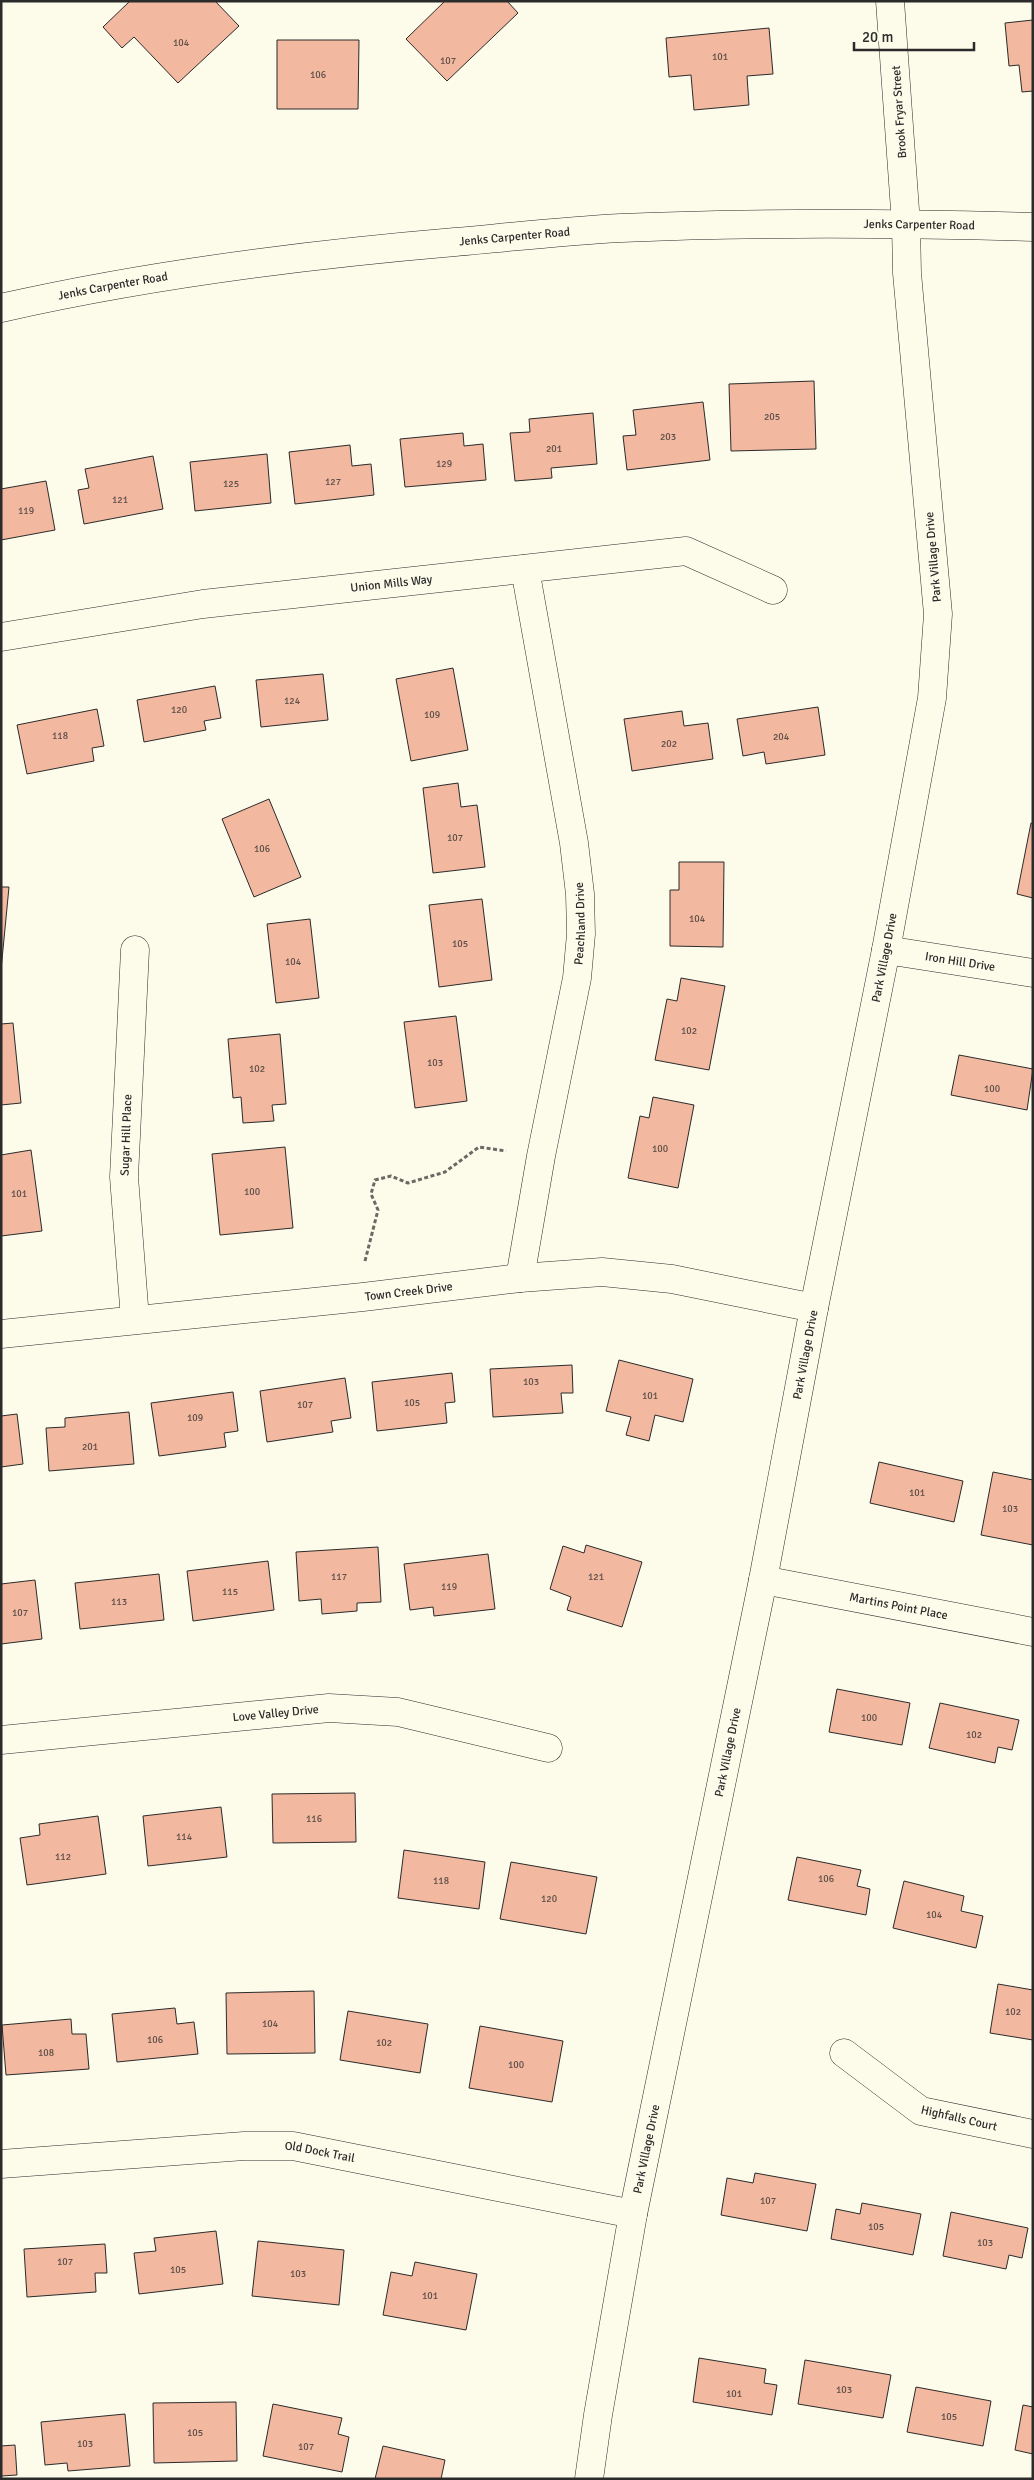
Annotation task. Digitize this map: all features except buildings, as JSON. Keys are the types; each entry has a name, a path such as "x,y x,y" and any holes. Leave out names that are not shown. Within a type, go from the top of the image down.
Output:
{"street":[{"name":"Brook Fryar Street","path":"890,1 906,224"},
{"name":"Jenks Carpenter Road","path":"1,308 76,291 172,274 363,250 619,228 772,224 906,224 1033,227"},
{"name":"Park Village Drive","path":"589,2479 598,2415 633,2214 763,1580 814,1308 886,950 932,698 938,614 907,273 906,224"},
{"name":"Union Mills Way","path":"1,637 203,604 686,551 774,590"},
{"name":"Peachland Drive","path":"520,1278 541,1156 577,978 580,934 580,894 574,843 525,569"},
{"name":"Sugar Hill Place","path":"135,950 124,1177 135,1319"},
{"name":"Iron Hill Drive","path":"886,950 1033,973"},
{"name":"Town Creek Drive","path":"1,1334 363,1297 520,1278 602,1272 672,1278 814,1308"},
{"name":"Martins Point Place","path":"763,1580 1033,1632"},
{"name":"Love Valley Drive","path":"1,1740 329,1708 398,1712 548,1748"},
{"name":"Highfalls Court","path":"844,2053 921,2111 1033,2134"},
{"name":"Old Dock Trail","path":"1,2164 244,2146 293,2146 633,2214"}],"path":[{"path":"363,1297 363,1272 378,1210 371,1194 374,1180 391,1176 408,1183 445,1172 479,1147 541,1156"}]}
